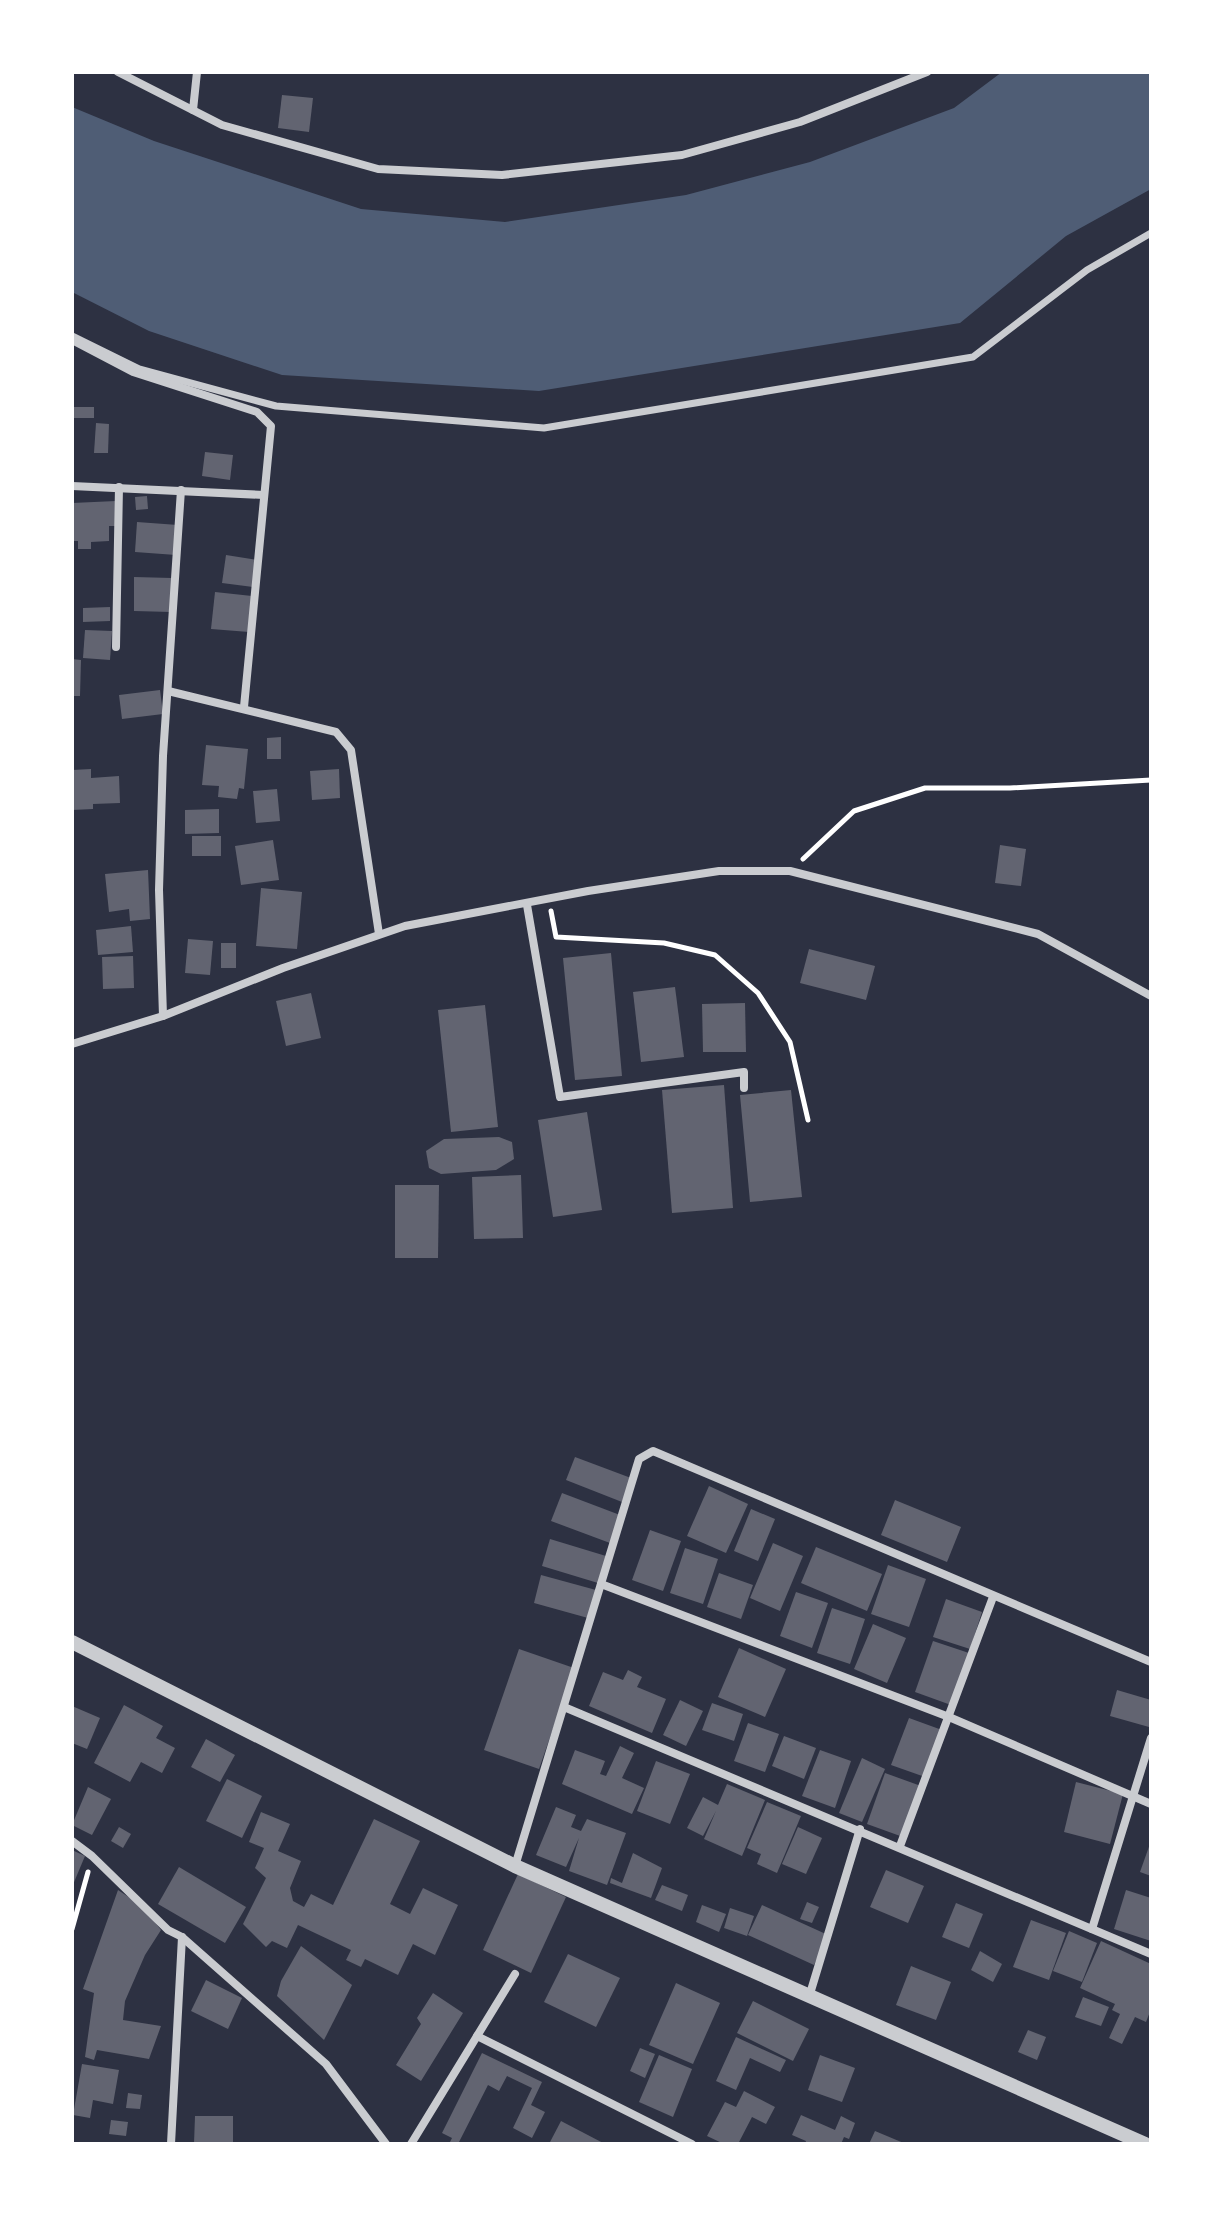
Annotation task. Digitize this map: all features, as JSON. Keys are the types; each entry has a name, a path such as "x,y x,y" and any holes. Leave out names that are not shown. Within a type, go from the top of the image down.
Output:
{"street":[{"path":"118,72 222,125 378,169 502,175 682,155 800,122 927,72"},
{"path":"193,110 197,72"},
{"path":"72,338 139,369 276,406 544,428 973,357 1087,270 1151,233"},
{"path":"72,338 133,372 257,412 271,426 244,707"},
{"path":"72,486 264,495"},
{"path":"116,647 119,487"},
{"path":"163,1016 159,890 181,490"},
{"path":"168,691 244,707 336,732 351,750 379,934"},
{"path":"72,1044 163,1016 379,934 549,900 719,871 790,871 1038,934 1151,996"},
{"path":"527,905 560,1097 744,1072 744,1088"},
{"path":"515,1866 639,1459 653,1451 1151,1662"},
{"path":"601,1584 949,1717 1151,1804"},
{"path":"900,1846 993,1597"},
{"path":"72,1642 515,1866 1145,2144"},
{"path":"564,1707 1151,1954"},
{"path":"1092,1929 1151,1738"},
{"path":"809,1997 860,1829"},
{"path":"72,1841 92,1856 168,1930 182,1937 326,2064 386,2144"},
{"path":"171,2144 182,1937"},
{"path":"411,2144 515,1974"},
{"path":"477,2036 690,2144"}],"path":[{"path":"790,871 854,811 925,788 1010,788 1151,780"},
{"path":"549,900 556,937 664,943 715,955 758,993 790,1042 808,1120"},
{"path":"72,1929 92,1856"}],"water":[{"path":"1002,72 1151,72 1151,189 1066,236 960,323 539,391 282,375 149,331 72,292 72,107 154,141 361,209 505,222 686,195 810,162 954,108"}],"building":[{"path":"282,95 313,98 309,132 278,128"},
{"path":"72,407 94,407 94,418 72,418"},
{"path":"96,423 109,424 108,453 94,453"},
{"path":"205,452 233,455 230,480 202,476"},
{"path":"147,496 148,509 136,510 135,497"},
{"path":"116,501 118,526 109,526 109,541 91,542 91,549 78,549 78,541 73,541 72,503"},
{"path":"137,522 178,525 176,555 135,552"},
{"path":"226,555 257,560 253,587 222,583"},
{"path":"134,577 172,578 171,612 134,611"},
{"path":"215,592 252,596 249,632 211,629"},
{"path":"110,607 110,621 83,622 83,608"},
{"path":"85,630 112,631 110,660 83,658"},
{"path":"72,659 81,660 80,696 72,696"},
{"path":"160,690 163,714 122,719 119,695"},
{"path":"281,737 281,759 267,759 267,738"},
{"path":"206,745 248,749 244,789 239,788 237,799 218,797 219,786 202,785"},
{"path":"91,769 91,778 119,776 120,803 93,804 93,809 72,810 72,770"},
{"path":"339,769 340,798 312,800 310,771"},
{"path":"277,789 280,821 256,823 253,791"},
{"path":"219,809 219,833 185,834 185,810"},
{"path":"192,836 221,836 221,856 192,856"},
{"path":"273,840 279,880 241,885 235,846"},
{"path":"1000,845 1026,849 1021,886 995,883"},
{"path":"148,870 150,919 130,921 129,909 109,912 105,874"},
{"path":"261,888 302,892 297,949 256,946"},
{"path":"131,926 133,952 98,955 96,930"},
{"path":"188,939 213,941 210,975 185,973"},
{"path":"221,943 236,943 236,968 221,968"},
{"path":"809,949 875,966 866,1000 800,983"},
{"path":"611,953 622,1076 575,1080 563,958"},
{"path":"133,956 134,988 103,989 102,957"},
{"path":"675,987 684,1057 641,1062 633,992"},
{"path":"311,993 321,1038 286,1046 276,1001"},
{"path":"745,1003 746,1052 703,1052 702,1004"},
{"path":"485,1005 498,1127 451,1132 438,1010"},
{"path":"724,1085 733,1208 672,1213 662,1090"},
{"path":"791,1090 802,1197 750,1202 740,1095"},
{"path":"587,1112 602,1210 553,1217 538,1120"},
{"path":"499,1137 512,1142 514,1159 496,1170 441,1174 429,1168 426,1151 444,1139"},
{"path":"521,1175 523,1238 474,1239 472,1177"},
{"path":"395,1185 439,1185 438,1258 395,1258"},
{"path":"575,1457 631,1478 622,1502 566,1480"},
{"path":"709,1486 748,1504 726,1553 687,1536"},
{"path":"562,1493 620,1515 610,1543 551,1521"},
{"path":"895,1500 961,1527 947,1562 881,1535"},
{"path":"751,1509 775,1519 758,1561 734,1551"},
{"path":"650,1530 681,1541 663,1591 632,1580"},
{"path":"550,1539 606,1556 598,1583 542,1566"},
{"path":"773,1543 803,1556 780,1611 750,1598"},
{"path":"816,1547 882,1574 867,1611 801,1583"},
{"path":"685,1548 718,1559 703,1604 670,1593"},
{"path":"888,1565 926,1579 909,1627 871,1614"},
{"path":"719,1573 753,1585 741,1619 707,1607"},
{"path":"541,1575 596,1590 588,1618 534,1603"},
{"path":"796,1592 828,1603 812,1648 780,1636"},
{"path":"946,1599 982,1612 970,1649 933,1637"},
{"path":"832,1608 865,1619 850,1664 817,1653"},
{"path":"873,1624 906,1638 887,1683 854,1669"},
{"path":"933,1641 969,1653 951,1705 915,1692"},
{"path":"739,1648 786,1669 765,1717 718,1697"},
{"path":"519,1649 574,1668 539,1769 484,1750"},
{"path":"628,1670 642,1677 637,1687 666,1699 652,1733 589,1706 603,1672 623,1680"},
{"path":"1117,1690 1151,1700 1149,1727 1110,1716"},
{"path":"680,1700 703,1711 686,1746 663,1735"},
{"path":"712,1703 743,1714 734,1741 702,1730"},
{"path":"124,1705 163,1726 156,1738 175,1748 162,1773 141,1762 130,1782 94,1763"},
{"path":"72,1706 100,1718 87,1749 72,1743"},
{"path":"909,1718 942,1730 925,1777 891,1765"},
{"path":"748,1723 779,1734 765,1772 734,1761"},
{"path":"784,1736 816,1748 804,1779 772,1766"},
{"path":"206,1739 235,1755 220,1782 191,1767"},
{"path":"620,1746 634,1753 622,1778 644,1788 632,1814 562,1784 575,1750 605,1761 600,1774 606,1776"},
{"path":"820,1750 851,1761 835,1808 802,1796"},
{"path":"862,1758 885,1769 862,1822 839,1813"},
{"path":"656,1761 690,1774 670,1824 637,1811"},
{"path":"885,1773 921,1786 903,1837 867,1824"},
{"path":"227,1779 262,1796 242,1838 206,1821"},
{"path":"1076,1782 1123,1794 1110,1844 1064,1832"},
{"path":"727,1784 765,1800 742,1856 704,1839 716,1811 703,1836 687,1828 703,1797 718,1805"},
{"path":"88,1787 111,1799 92,1835 72,1825"},
{"path":"767,1802 801,1816 777,1873 757,1864 761,1854 747,1848"},
{"path":"556,1807 576,1815 571,1827 581,1831 587,1819 626,1833 607,1885 569,1871 579,1838 566,1867 536,1855"},
{"path":"261,1812 290,1824 278,1851 301,1861 290,1888 293,1901 304,1907 311,1894 333,1905 374,1819 420,1841 390,1904 410,1914 423,1888 458,1905 435,1955 413,1944 398,1975 365,1959 361,1967 346,1960 351,1950 298,1925 287,1948 272,1941 266,1947 243,1924 266,1878 255,1868 264,1848 249,1842"},
{"path":"119,1827 131,1834 123,1848 111,1841"},
{"path":"798,1827 822,1838 806,1874 782,1864"},
{"path":"1151,1841 1151,1876 1140,1872"},
{"path":"72,1850 85,1856 72,1887"},
{"path":"633,1853 662,1868 651,1898 610,1883 611,1878 622,1883"},
{"path":"179,1867 246,1907 225,1943 158,1904"},
{"path":"886,1870 924,1886 908,1923 870,1907"},
{"path":"518,1874 566,1897 531,1973 483,1950"},
{"path":"662,1885 688,1895 682,1911 655,1900"},
{"path":"118,1890 142,1906 161,1930 145,1955 125,2001 123,2020 161,2026 149,2059 97,2050 94,2060 85,2057 94,1993 83,1989"},
{"path":"1126,1890 1151,1898 1151,1941 1114,1929"},
{"path":"807,1902 819,1907 812,1923 800,1919"},
{"path":"956,1903 983,1914 969,1948 942,1937"},
{"path":"702,1905 726,1914 719,1932 696,1922"},
{"path":"762,1905 828,1935 814,1965 748,1935"},
{"path":"730,1908 754,1916 747,1936 724,1928"},
{"path":"1031,1920 1066,1933 1049,1980 1013,1967"},
{"path":"1069,1931 1097,1943 1082,1982 1053,1971"},
{"path":"1101,1941 1151,1964 1151,2009 1146,2022 1135,2017 1122,2044 1109,2038 1120,2014 1112,2010 1115,2004 1080,1988"},
{"path":"301,1946 352,1985 324,2040 277,1996 281,1981"},
{"path":"980,1951 1002,1964 993,1982 971,1970"},
{"path":"568,1954 620,1978 596,2027 544,2002"},
{"path":"911,1966 951,1982 936,2020 896,2005"},
{"path":"206,1980 242,1998 228,2029 191,2011"},
{"path":"676,1983 720,2003 693,2064 649,2045"},
{"path":"433,1993 463,2013 421,2081 396,2065 421,2024 417,2018"},
{"path":"1083,1997 1109,2007 1101,2026 1075,2017"},
{"path":"753,2001 809,2029 793,2061 737,2033"},
{"path":"1028,2030 1046,2037 1037,2060 1018,2052"},
{"path":"736,2037 786,2060 780,2072 750,2058 736,2090 716,2081"},
{"path":"640,2048 655,2054 645,2078 630,2071"},
{"path":"482,2053 542,2082 531,2105 545,2112 532,2138 513,2128 532,2088 507,2076 499,2091 488,2085 459,2142 449,2144 452,2138 442,2133"},
{"path":"659,2055 692,2069 673,2117 639,2102"},
{"path":"820,2055 855,2068 842,2102 808,2090"},
{"path":"82,2064 119,2070 113,2104 93,2100 90,2118 73,2115"},
{"path":"744,2091 775,2107 766,2124 752,2117 738,2144 724,2144 707,2136 725,2102 736,2107"},
{"path":"128,2093 142,2095 140,2109 126,2108"},
{"path":"801,2115 835,2130 841,2116 855,2123 849,2139 844,2137 841,2144 805,2144 806,2141 792,2135"},
{"path":"195,2116 233,2116 233,2144 194,2144"},
{"path":"111,2120 128,2122 126,2136 109,2134"},
{"path":"561,2121 605,2144 549,2144"},
{"path":"875,2131 906,2144 869,2144"}]}
